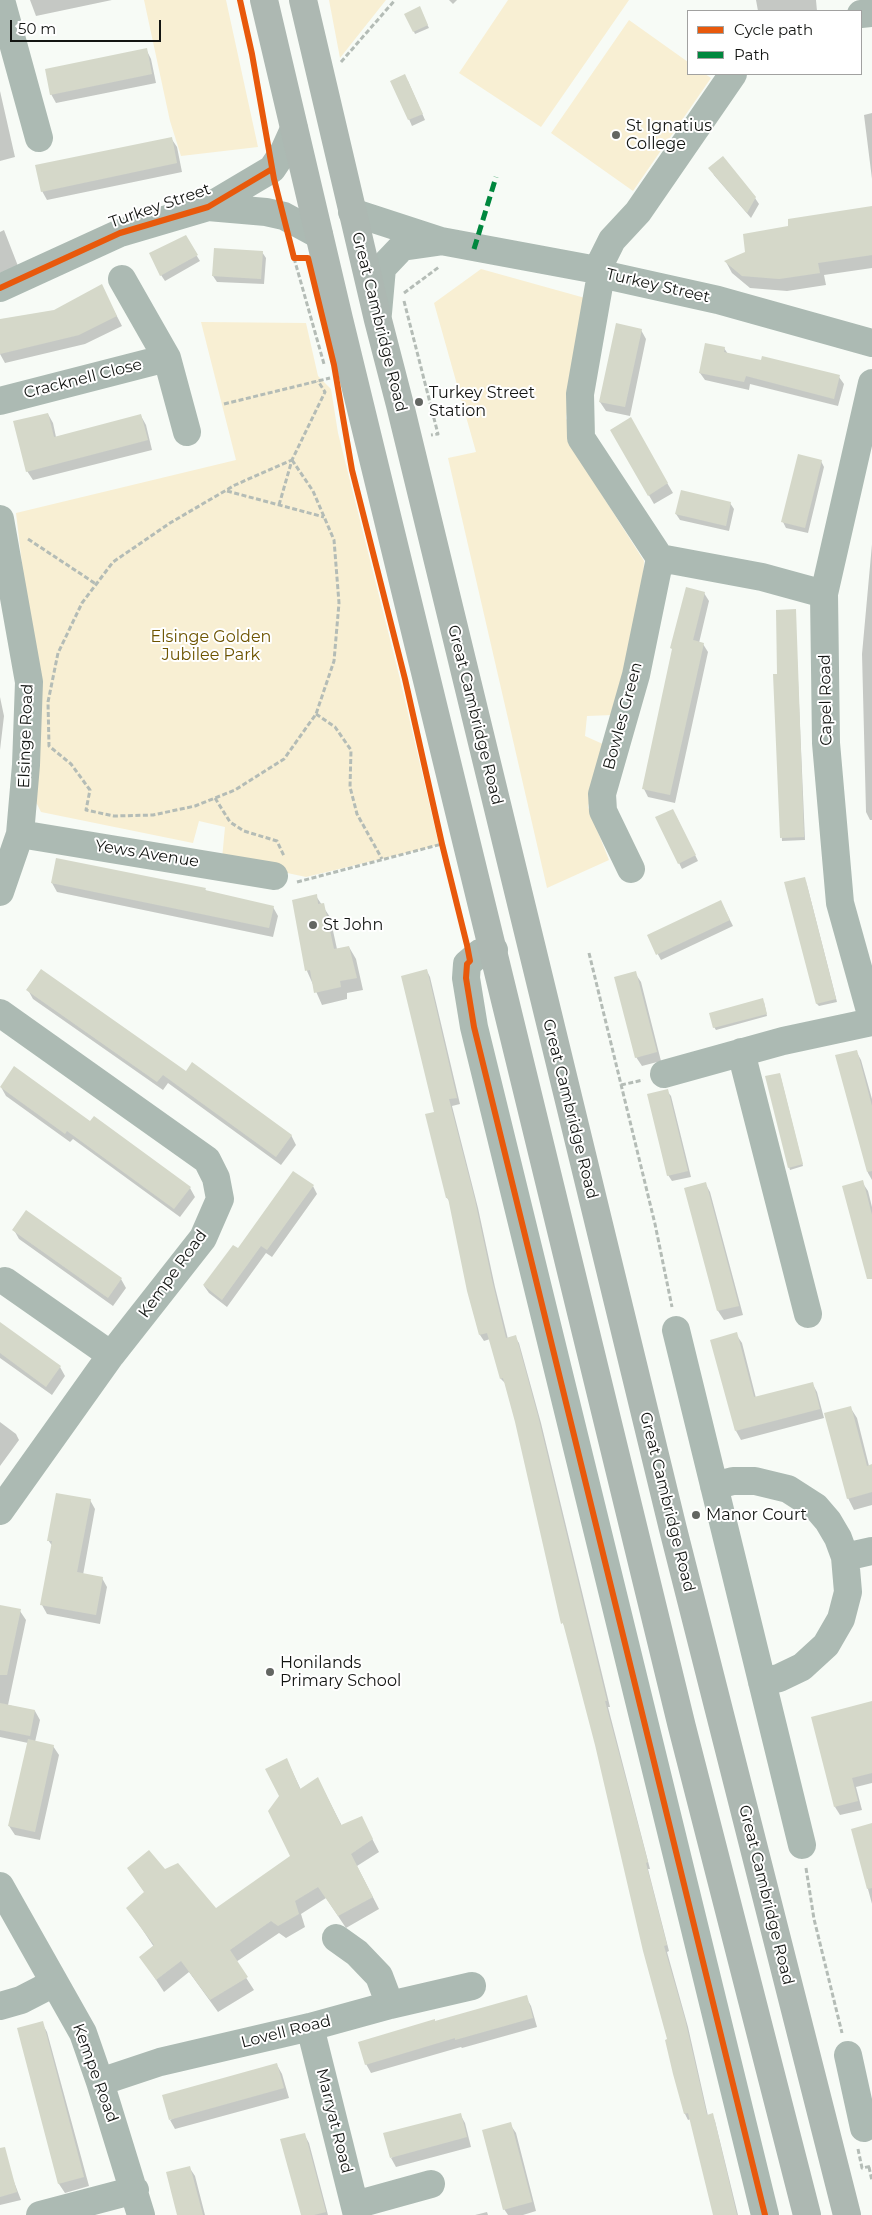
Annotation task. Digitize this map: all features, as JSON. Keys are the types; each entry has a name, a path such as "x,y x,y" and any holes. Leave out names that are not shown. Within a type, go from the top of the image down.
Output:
{"highway":[{"path":"264,0 319,235 682,1727 806,2215"},
{"name":"Great Cambridge Road","path":"303,0 378,320 676,1538 847,2215"}],"street":[{"path":"1,0 39,138"},
{"path":"731,75 647,199 612,240 599,272 580,394 581,438 660,558 762,577 824,594"},
{"name":"Turkey Street","path":"0,288 120,234 208,207 272,169 284,151 294,129"},
{"name":"Turkey Street","path":"208,207 266,212 284,216 319,235"},
{"name":"Turkey Street","path":"352,212 442,252"},
{"name":"Turkey Street","path":"378,320 382,268 402,248 599,272 718,292 872,343"},
{"name":"Cracknell Close","path":"122,279 167,358 187,432"},
{"name":"Cracknell Close","path":"0,401 167,358"},
{"name":"Capel Road","path":"872,383 824,594 826,743 840,903 872,1018"},
{"name":"Elsinge Road","path":"0,520 29,682 26,765 20,834 0,892"},
{"name":"Bowles Green","path":"631,869 603,811 602,794 636,675 660,558"},
{"name":"Yews Avenue","path":"20,834 279,867"},
{"path":"494,950 480,954 467,964 466,978 474,1027 765,2215"},
{"name":"Kempe Road","path":"0,1013 206,1160 216,1178 220,1199 203,1238 111,1355 0,1511"},
{"path":"664,1074 741,1052 872,1022"},
{"path":"741,1052 808,1314"},
{"path":"5,1281 111,1355"},
{"path":"676,1330 802,1845"},
{"path":"714,1486 733,1481 755,1481 788,1489 816,1507 828,1521 838,1538 845,1557 848,1592 842,1618 826,1645 802,1667 779,1678 762,1682"},
{"path":"845,1557 872,1550"},
{"name":"Kempe Road","path":"0,1886 83,2033 138,2202"},
{"path":"336,1938 357,1953 379,1976 390,2004"},
{"path":"0,2006 21,2000 54,1983"},
{"name":"Lovell Road","path":"100,2082 160,2062 310,2027 390,2004 472,1986"},
{"name":"Marryat Road","path":"310,2027 356,2210"},
{"path":"858,2069 864,2128"},
{"path":"356,2210 431,2184"},
{"path":"40,2215 138,2202"}],"path":[{"path":"322,83 395,0"},
{"path":"284,216 291,246"},
{"path":"403,293 442,252"},
{"path":"294,258 322,361"},
{"path":"405,302 410,336 438,434"},
{"path":"224,404 336,377"},
{"path":"279,505 292,460 324,392 318,381"},
{"path":"292,460 314,491 334,540 339,603 334,661 316,714 284,759 235,790 195,806 153,815 114,816 86,810 90,790 71,764 49,746 48,702 58,653 82,603 113,562 170,523 226,491 292,460"},
{"path":"226,491 324,517"},
{"path":"0,520 96,584"},
{"path":"316,714 335,727 351,750 350,787 357,814 382,858"},
{"path":"215,798 230,822 244,831 277,841 282,848 279,867 292,883 382,858 443,848 440,836"},
{"path":"589,953 655,1224 676,1330"},
{"path":"802,1845 814,1919 858,2069"},
{"path":"872,2166 869,2167 872,2181"}],"green space":[{"path":"144,0 226,0 258,147 181,156 170,121"},
{"path":"329,0 386,0 340,58"},
{"path":"508,0 629,0 541,127 459,73"},
{"path":"629,20 687,61 687,75 706,75 711,78 633,191 551,133"},
{"path":"481,269 585,298 566,418 590,476 644,561 642,595 613,715 587,716 585,736 605,745 588,807 609,860 547,888 448,458 476,452 434,303"},
{"name":"Elsinge Golden Jubilee Park","path":"201,322 306,323 318,376 331,389 338,433 400,679 439,845 306,877 222,859 225,827 199,821 193,843 41,812 36,802 29,623 16,513 236,460"}],"building":[{"path":"420,6 428,25 413,32 404,14"},
{"path":"147,48 152,74 50,95 45,69"},
{"path":"405,74 423,114 408,120 390,81"},
{"path":"172,137 177,163 41,192 35,165"},
{"path":"723,156 756,197 747,213 708,168"},
{"path":"872,206 872,255 818,263 820,273 779,279 742,276 724,261 745,252 743,234 788,226 788,219"},
{"path":"186,235 198,255 160,276 149,253"},
{"path":"214,248 263,251 261,279 212,276"},
{"path":"102,284 117,316 79,335 0,354 0,319 54,310"},
{"path":"616,323 642,329 625,407 599,402"},
{"path":"705,343 725,347 724,352 761,360 762,356 840,375 834,399 746,376 744,382 699,373"},
{"path":"48,413 54,437 141,414 148,440 26,472 13,421"},
{"path":"631,417 668,483 648,496 610,430"},
{"path":"798,454 822,460 805,528 781,522"},
{"path":"681,490 731,502 726,526 675,514"},
{"path":"686,587 705,592 693,640 704,643 670,795 642,789 672,649 670,648"},
{"path":"796,609 804,837 780,838 773,674 777,674 776,610"},
{"path":"673,809 696,855 678,864 655,817"},
{"path":"56,858 206,888 205,890 274,906 269,928 51,883"},
{"path":"805,877 836,999 816,1004 784,882"},
{"name":"St John","path":"317,894 318,904 324,903 334,949 349,946 357,978 340,981 341,987 314,993 310,970 305,971 292,900"},
{"path":"721,900 730,920 656,955 647,935"},
{"path":"41,969 186,1071 192,1062 292,1135 276,1157 163,1075 157,1082 26,990"},
{"path":"427,969 457,1098 449,1099 475,1200 506,1338 516,1335 538,1416 607,1701 605,1701 648,1862 646,1863 667,1945 664,1946 685,2019 707,2115 713,2113 737,2215 713,2215 688,2113 684,2114 673,2074 665,2040 667,2039 643,1951 595,1745 563,1623 561,1624 515,1422 503,1378 500,1379 487,1333 479,1335 467,1291 448,1198 446,1198 425,1114 434,1112 401,976"},
{"path":"636,971 657,1052 635,1058 614,977"},
{"path":"763,998 767,1014 713,1028 709,1013"},
{"path":"857,1050 872,1106 872,1171 867,1172 835,1055"},
{"path":"14,1066 90,1121 94,1116 191,1187 174,1209 67,1131 65,1134 0,1087"},
{"path":"780,1073 803,1164 788,1168 765,1076"},
{"path":"668,1089 688,1171 667,1176 647,1094"},
{"path":"293,1171 314,1185 267,1250 261,1246 222,1300 203,1285 233,1245 238,1248"},
{"path":"863,1180 872,1215 872,1279 867,1279 842,1186"},
{"path":"706,1182 739,1306 717,1311 684,1188"},
{"path":"26,1210 122,1278 108,1298 12,1230"},
{"path":"0,1322 61,1366 46,1387 0,1353"},
{"path":"737,1332 754,1397 813,1382 820,1409 735,1431 710,1340"},
{"path":"851,1406 867,1466 872,1464 872,1492 847,1499 824,1413"},
{"path":"56,1493 91,1499 77,1572 103,1577 96,1615 40,1605 52,1541 47,1541"},
{"path":"0,1605 21,1609 7,1675 0,1675"},
{"path":"872,1701 872,1773 852,1778 858,1801 834,1807 811,1717"},
{"path":"0,1703 35,1710 30,1736 0,1730"},
{"path":"28,1739 54,1745 35,1832 8,1826"},
{"path":"287,1758 300,1789 318,1777 341,1825 362,1816 373,1839 351,1854 373,1897 338,1916 318,1887 295,1901 299,1914 278,1926 271,1921 230,1950 248,1977 210,2000 181,1961 156,1980 139,1957 154,1945 126,1908 144,1892 127,1868 149,1850 165,1869 178,1863 216,1908 290,1856 268,1811 279,1796 265,1769"},
{"path":"872,1823 872,1888 867,1889 851,1829"},
{"path":"527,1995 533,2018 455,2040 455,2038 365,2065 358,2042 435,2019 435,2021"},
{"path":"43,2021 84,2177 58,2184 17,2028"},
{"path":"277,2063 284,2088 169,2120 162,2095"},
{"path":"461,2113 467,2137 390,2158 383,2133"},
{"path":"511,2122 532,2202 503,2210 482,2130"},
{"path":"305,2133 326,2212 314,2215 301,2215 280,2139"},
{"path":"5,2147 17,2192 0,2197 0,2148"},
{"path":"190,2166 203,2215 177,2215 166,2172"}],"marked path":[{"path":"474,249 496,177"}],"cycle path":[{"path":"240,0 252,54 274,179 294,258 308,258 334,365 352,470 405,679 467,945 470,961 467,964 466,978 474,1027 765,2215"},
{"path":"0,288 120,233 208,207 272,169"}],"place":[{"name":"St Ignatius College","path":"616,135"},
{"name":"Turkey Street Station","path":"419,402"},
{"name":"St John","path":"313,925"},
{"name":"Manor Court","path":"696,1515"},
{"name":"Honilands Primary School","path":"270,1672"}]}
